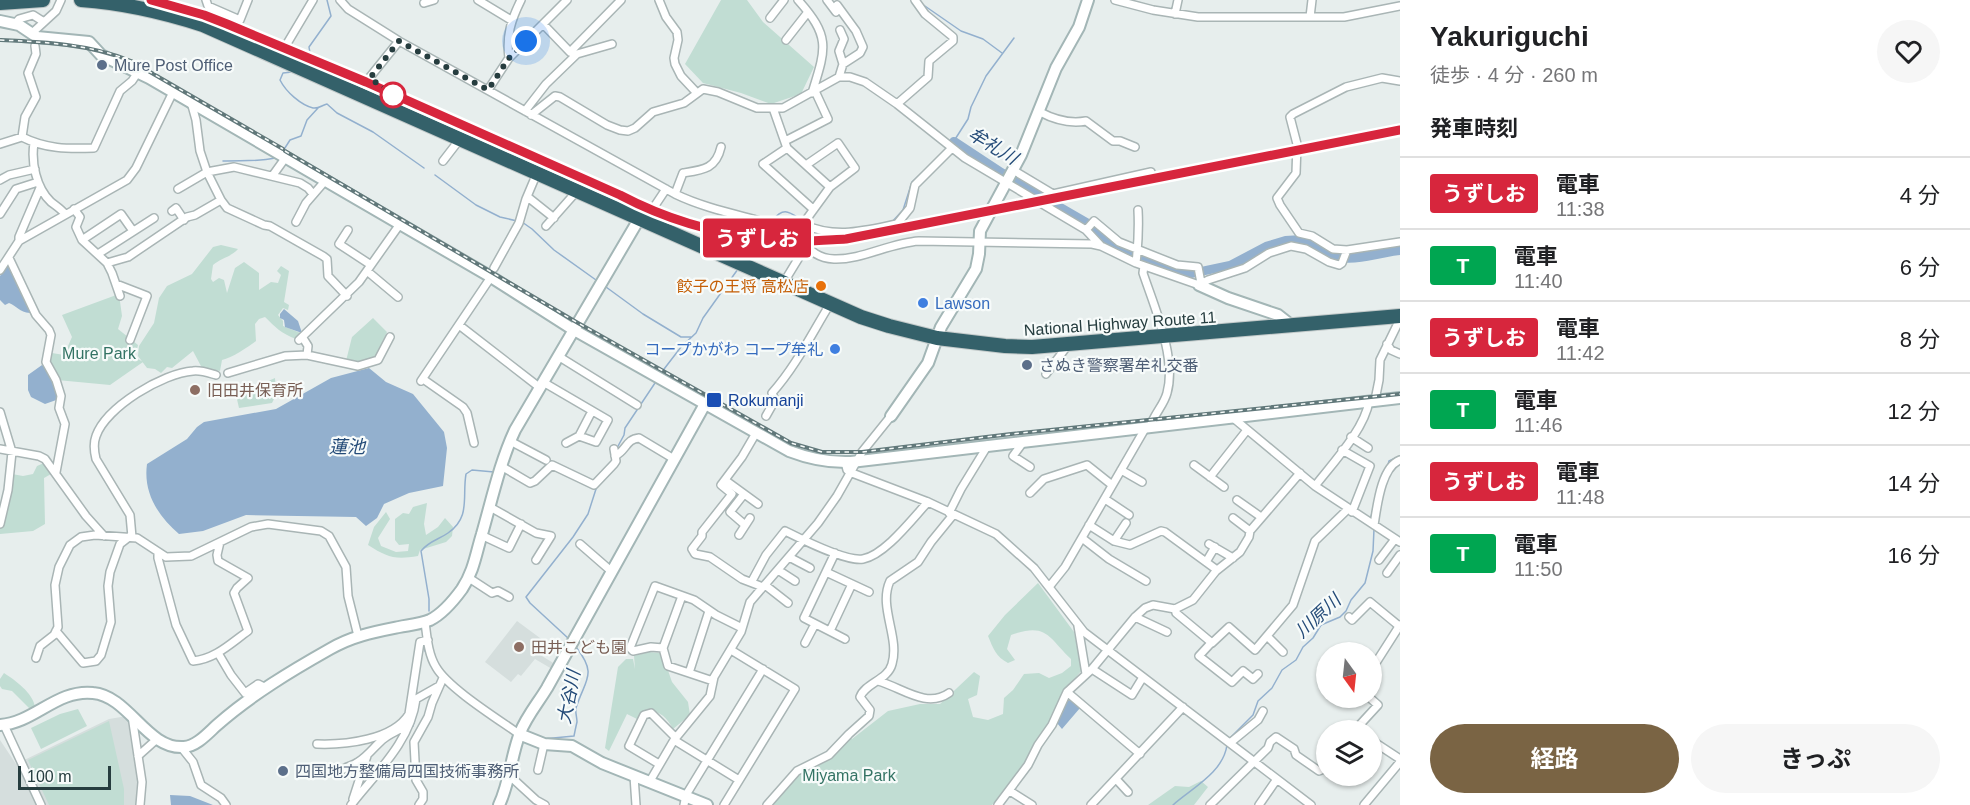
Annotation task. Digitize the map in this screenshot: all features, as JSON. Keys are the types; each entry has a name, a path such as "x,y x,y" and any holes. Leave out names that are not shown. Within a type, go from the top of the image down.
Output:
{"highway":[{"path":"0,3 43,0"},
{"name":"National Highway Route 11","path":"81,0 130,5 194,22 237,39 830,304 889,326 937,338 1032,347 1400,318"}],"street":[{"path":"32,34 56,11 61,0"},
{"path":"206,0 208,6 240,20 248,0"},
{"path":"288,42 313,0"},
{"path":"340,0 348,9 399,41 675,194 708,207 789,230 821,256 833,259 858,255 906,242 1101,246 1139,263 1200,281 1228,298 1278,315 1292,326"},
{"path":"424,3 434,0"},
{"path":"478,0 511,20"},
{"path":"509,58 507,42 511,20 520,0"},
{"path":"488,90 509,58 567,0"},
{"path":"543,24 570,52 621,0"},
{"path":"659,0 666,17 677,32 675,64 681,76 696,92"},
{"path":"770,18 784,0"},
{"path":"798,0 822,34 824,47 822,62 814,92 828,119 786,145 763,164 813,209"},
{"path":"827,0 842,19 856,31"},
{"path":"897,104 928,77 929,61 953,41 953,37 925,14 915,0"},
{"path":"650,781 675,739 710,696 713,681 742,628 750,602 804,541 837,496 857,461 924,369 937,338 975,269 979,254 980,231 1013,171 1040,112 1056,68 1079,27 1088,0"},
{"path":"1115,0 1153,10 1198,17 1344,17 1400,6"},
{"path":"1153,10 1154,0"},
{"path":"1175,14 1178,0"},
{"path":"1310,17 1312,0"},
{"path":"837,5 856,31 863,47 860,53 843,64"},
{"path":"786,40 808,12"},
{"path":"15,24 19,19 33,15 44,22"},
{"path":"0,21 15,24 37,37 88,42 101,55 138,72 400,224 492,273 574,330 789,452 809,459 857,461 1400,398"},
{"path":"839,77 843,64 839,51 844,39 840,30"},
{"path":"360,94 366,82 399,41"},
{"path":"528,113 546,84 577,54 612,44"},
{"path":"22,137 25,117 36,97 28,73 36,54 35,46"},
{"path":"0,144 22,137 34,143 55,148 94,148 120,91 132,81 138,72"},
{"path":"528,113 555,96 607,125 628,131 635,128 653,112 684,103 703,89 718,92 757,108 783,108 839,77 850,77 865,82 897,104 952,148 1087,230 1101,246"},
{"path":"1400,81 1382,78 1346,87 1290,117 1297,144 1296,173 1277,198 1299,233 1312,236 1333,249 1347,252 1400,242"},
{"path":"19,241 127,180 136,168 173,92"},
{"path":"191,102 200,151 207,172 227,208 270,226 323,256 327,260 328,276 346,296"},
{"path":"773,108 786,145 830,187"},
{"path":"1040,112 1053,120 1076,123 1086,121 1113,141 1120,141 1135,147"},
{"path":"443,161 460,139"},
{"path":"34,143 35,169 39,185 51,202 65,214"},
{"path":"795,235 830,187 855,168 838,143 806,165"},
{"path":"675,194 683,173 701,171 709,167 719,156 721,147"},
{"path":"803,222 821,231 850,234 897,224 910,208 915,185 952,148"},
{"path":"273,175 286,158"},
{"path":"178,189 207,172 234,167 300,183 313,194"},
{"path":"0,180 9,175 35,169"},
{"path":"1013,171 1053,194 1151,172"},
{"path":"474,443 467,413 463,407 422,380 492,273 520,221 537,173"},
{"path":"296,222 313,194 326,181"},
{"path":"0,214 16,189 39,185"},
{"path":"0,270 19,241 39,185"},
{"path":"654,207 666,189"},
{"path":"546,226 577,191"},
{"path":"529,198 554,218"},
{"path":"107,263 128,257 184,220 221,200"},
{"path":"172,211 176,208 184,220"},
{"path":"74,209 80,217 76,227 82,240 107,263 120,296"},
{"path":"1049,587 1065,567 1148,427 1165,397 1168,386 1168,361 1163,336 1136,249 1139,232 1138,210"},
{"path":"82,240 121,214 133,231"},
{"path":"98,254 154,218"},
{"path":"41,805 2,725 21,720 62,698 78,693 103,695 117,702 165,744 190,746 201,740 231,713 266,688 342,642 358,636 425,622 447,607 474,568 481,535 510,441 541,384 639,219"},
{"path":"1087,230 1094,221 1111,237 1136,249 1177,265 1198,267 1200,281"},
{"path":"307,355 308,346 301,339 346,296 400,224"},
{"path":"348,230 339,244 369,268 398,297"},
{"path":"784,282 806,246"},
{"path":"1200,281 1245,268 1269,253 1291,246 1306,249 1339,265 1347,252"},
{"path":"9,258 36,315 51,335 46,362 56,380 61,396 59,408 66,424 56,472"},
{"path":"116,284 147,296 130,340"},
{"path":"766,416 775,400 772,393 803,353 830,304"},
{"path":"1315,486 1368,410 1379,380 1380,360 1400,318"},
{"path":"459,325 541,384 608,420 596,442 579,436"},
{"path":"228,373 268,360 307,355 358,366 378,360 390,337"},
{"path":"1386,344 1391,350 1400,354"},
{"path":"1046,374 1068,345"},
{"path":"558,356 637,405"},
{"path":"130,537 130,515 96,459 94,451 96,435 108,418 151,383 193,371 216,375"},
{"path":"499,805 523,736 547,688 705,404"},
{"path":"566,443 579,436 592,411"},
{"path":"0,412 12,452 8,490 0,524"},
{"path":"1232,417 1315,486 1397,540 1379,560"},
{"path":"1210,477 1247,430"},
{"path":"756,433 721,485 732,494 702,532 702,536 693,549 695,554 710,557 742,579 764,586 788,603"},
{"path":"1351,437 1368,448"},
{"path":"501,466 530,483 552,465 594,485 614,464 614,452 619,454 629,441 639,438 674,459"},
{"path":"510,441 546,460"},
{"path":"1024,441 1013,456 1030,467"},
{"path":"767,805 797,771 829,755 869,716 870,710 860,697 862,692 878,681 892,666 895,647 887,604 888,585 890,581 918,562 951,514 961,489 988,445"},
{"path":"0,450 39,456 56,472 86,516 104,536"},
{"path":"1258,674 1252,679 1243,671 1232,682 1199,656 1229,627 1255,650 1293,605 1315,541 1350,510 1370,466 1342,450"},
{"path":"1374,525 1380,490 1391,465 1400,460"},
{"path":"845,462 847,470 851,473 928,502 996,534 1034,568 1078,626 1311,805"},
{"path":"1030,493 1044,479 1087,465 1112,485"},
{"path":"1194,465 1224,487"},
{"path":"1121,470 1142,483"},
{"path":"998,805 1010,791 1052,725 1067,692 1089,672 1135,617 1145,608 1153,605 1175,609 1193,600 1217,570 1240,552 1250,531 1300,473"},
{"path":"725,480 758,504"},
{"path":"738,535 748,521 730,512 744,494"},
{"path":"1104,499 1129,514"},
{"path":"1237,500 1261,517"},
{"path":"752,581 766,555 785,531 835,553 862,559 878,553 928,502"},
{"path":"490,507 536,533 551,536 536,560"},
{"path":"1233,518 1250,531"},
{"path":"1114,541 1126,523"},
{"path":"36,658 40,646 58,627 55,585 59,567 70,545 81,537 94,535 137,538 166,557 181,558 191,556 251,527 268,524 321,531 329,537 346,567 348,596 358,636"},
{"path":"481,535 509,548 521,524"},
{"path":"1089,525 1114,541 1130,545 1161,531 1165,532 1217,570"},
{"path":"56,631 83,663 96,661 101,655 111,622 108,586 110,572 120,544 130,537"},
{"path":"1082,538 1109,559 1146,581"},
{"path":"158,552 176,626 189,654 193,660 209,658 248,631 234,593 248,578 218,561 220,542"},
{"path":"580,544 611,572"},
{"path":"1206,562 1212,545 1233,558"},
{"path":"835,553 804,618 845,639"},
{"path":"1387,573 1400,555"},
{"path":"789,558 810,568"},
{"path":"778,570 795,581"},
{"path":"826,572 869,592"},
{"path":"469,578 492,593 498,591 509,597"},
{"path":"830,631 852,584"},
{"path":"663,648 651,647 633,651 630,648 655,586 694,600 709,611 742,628"},
{"path":"682,596 663,648 668,666 713,681"},
{"path":"1349,617 1352,620 1370,602 1400,625 1382,653"},
{"path":"1175,609 1176,613 1211,643"},
{"path":"689,673 709,611"},
{"path":"1135,617 1167,632"},
{"path":"425,622 435,665 443,678 523,736 542,743 572,746 594,759 650,781 685,800 707,805"},
{"path":"805,642 815,624"},
{"path":"1078,626 1089,672 1132,695 1143,677"},
{"path":"1268,637 1283,652"},
{"path":"352,804 400,744 412,720 420,642 428,640"},
{"path":"724,805 795,689 731,650"},
{"path":"218,653 245,693 258,684 266,688"},
{"path":"685,800 763,669"},
{"path":"419,805 423,799 423,792 416,780 414,742 428,717 443,678"},
{"path":"878,681 924,699 943,697 949,693"},
{"path":"317,744 338,745 358,742 392,730 404,722 414,699 439,686"},
{"path":"1067,692 1140,754"},
{"path":"1091,805 1183,707"},
{"path":"1364,720 1375,708"},
{"path":"1230,743 1258,720 1263,711"},
{"path":"660,764 629,746 644,715 651,713 675,739 739,780"},
{"path":"132,716 142,782 140,805"},
{"path":"342,770 344,767 355,765 384,738 404,728 412,720"},
{"path":"1209,805 1254,762 1276,737 1294,749 1296,755 1316,769"},
{"path":"138,756 157,739"},
{"path":"538,770 542,743"},
{"path":"181,747 193,762 201,785 221,798 226,805"},
{"path":"1364,805 1400,760 1382,748"},
{"path":"352,804 367,756"},
{"path":"510,776 536,800 545,805"},
{"path":"634,776 636,805"},
{"path":"1116,779 1128,792"},
{"path":"1259,805 1277,779"},
{"path":"1010,791 1032,805"}],"shaded area":[{"name":"田井こども園","path":"517,621 544,641 537,653 555,664 552,669 535,659 521,676 518,674 511,682 485,662"},
{"path":"127,716 137,778 136,805 0,805 0,740 16,764 109,719"}],"green space":[{"path":"721,0 747,0 763,22 814,67 801,94 771,104 703,83 685,64"},
{"path":"221,245 238,249 213,265 211,279 213,282 219,278 224,280 227,293 235,268 244,262 259,273 259,290 271,282 278,283 281,275 277,271 281,266 289,271 284,302 289,305 288,310 283,308 278,315 283,321 283,326 303,334 296,339 291,337 265,317 259,319 255,324 256,341 235,355 222,360 220,371 202,368 193,351 172,368 167,367 161,373 147,368 138,356 139,346 154,323 159,298 167,286 192,274 213,247"},
{"name":"Mure Park","path":"119,294 122,316 118,329 138,345 135,357 143,362 110,385 57,380 48,362 52,353 64,355 72,337 62,315"},
{"path":"373,318 387,332 374,359 359,364 346,361 352,337"},
{"path":"275,378 276,395 272,403 239,408 236,395"},
{"path":"44,463 51,474 44,478 45,524 33,531 0,534 0,529 4,526 12,474 23,476 33,474 37,466"},
{"path":"427,503 424,524 426,535 438,527 445,518 453,527 452,536 446,542 420,550 418,556 403,558 386,555 368,545 374,527 386,512 390,519 378,538 381,546 396,552 408,551 409,544 399,545 395,540 395,519 403,513 409,514 413,507"},
{"name":"Miyama Park","path":"1038,583 1074,632 1082,670 1065,690 1047,727 1013,782 992,805 769,805 797,776 850,737 852,739 888,711 920,704 940,704 974,672 980,676 977,695 968,699 973,717 988,720 1003,714 1004,698 1024,674 1039,673 1049,678 1062,673 1071,666 1071,659 1051,638 1040,631 1023,631 1011,635 1007,649 1015,660 1008,663 998,655 988,636 1005,615"},
{"path":"649,652 662,653 672,682 688,702 690,715 673,729 665,718 654,711 644,711 639,720 627,714 609,751 605,748 618,667 626,659 633,659 635,669 634,656"},
{"path":"4,673 27,692 35,707 29,708 12,691 2,689 0,679"},
{"path":"78,709 87,726 41,749 31,728 60,714"},
{"path":"109,721 124,789 124,805 49,805 28,760"},
{"path":"1201,781 1208,787 1194,805 1148,805 1175,786 1189,787"}],"water":[{"path":"1046,194 1091,220 1118,242 1196,268 1229,261 1265,242 1285,236 1302,235 1330,250 1400,245 1400,255 1347,263 1322,257 1296,244 1243,267 1187,279 1111,249 1082,226 1038,199"},
{"path":"8,265 31,310 30,313 9,303 5,305 0,300 0,276"},
{"path":"284,309 298,321 302,333 285,327 284,320 280,318"},
{"path":"42,365 47,370 59,399 45,404 31,397 28,390 28,375"},
{"name":"蓮池","path":"369,368 386,382 413,394 444,432 447,448 443,486 409,493 384,504 377,518 366,526 356,517 246,515 203,531 179,534 159,512 147,485 147,464 187,439 204,422 276,409 331,378"},
{"path":"1068,698 1080,708 1062,729 1057,723"},
{"path":"170,795 190,796 213,805 171,805"}],"waterway":[{"path":"310,53 309,47 331,16 327,0"},
{"path":"922,4 961,31 983,39 1002,53"},
{"path":"952,144 968,119 971,107 986,76 1014,38"},
{"path":"292,72 283,73 280,80 299,101 313,108 327,104 337,113 373,132 424,168"},
{"path":"283,151 290,140 301,136 307,120 318,108"},
{"name":"牟礼川","path":"954,142 1001,173 1054,202"},
{"name":"牟礼川","path":"891,223 903,210 912,182 942,154"},
{"path":"223,161 275,158"},
{"path":"435,175 476,205 500,217 517,221"},
{"name":"牟礼川","path":"772,221 783,212 803,221"},
{"path":"163,237 190,220"},
{"path":"522,222 554,250 596,280"},
{"name":"牟礼川","path":"744,260 768,227"},
{"name":"牟礼川","path":"661,373 681,347 696,333 703,318 738,269"},
{"path":"606,287 643,314 681,337 691,337"},
{"name":"牟礼川","path":"617,448 625,428 655,383"},
{"name":"川原川","path":"1387,468 1389,461 1400,456"},
{"path":"429,611 421,551 448,533 460,520 464,506 466,474 472,470 494,472"},
{"name":"大谷川","path":"569,639 526,597 588,514 595,486"},
{"name":"川原川","path":"1371,517 1373,509"},
{"name":"川原川","path":"1230,738 1253,715 1258,701 1272,688 1282,670 1296,660 1303,647 1313,638 1321,625 1340,617 1346,611 1351,600 1365,583 1373,551 1374,529"},
{"path":"423,643 425,651"},
{"name":"大谷川","path":"543,739 574,736 577,722 576,708 588,677 587,664 576,647"},
{"path":"413,726 417,711"},
{"name":"川原川","path":"1173,805 1213,772 1220,764 1227,745"}],"railway":[{"path":"151,0 204,15 366,82 640,205 703,227 769,239 791,241 846,239 1400,130"},
{"path":"0,40 83,47 131,61 283,149"},
{"path":"285,151 578,323 791,443 822,452 862,452 1011,434 1400,394"}],"train":[{"name":"うずしお","path":"151,0 204,15 366,82 651,211 702,227 761,239 794,242 846,239 1400,130"}],"place":[{"name":"Mure Post Office","path":"102,65"},
{"name":"餃子の王将 高松店","path":"821,286"},
{"name":"Lawson","path":"923,303"},
{"name":"コープかがわ コープ牟礼","path":"835,349"},
{"name":"さぬき警察署牟礼交番","path":"1027,365"},
{"name":"旧田井保育所","path":"195,390"},
{"name":"Rokumanji","path":"714,400"},
{"name":"田井こども園","path":"519,647"},
{"name":"四国地方整備局四国技術事務所","path":"283,771"}],"route":[{"path":"393,95 370,78 399,41 488,90 509,58 526,41"}]}
